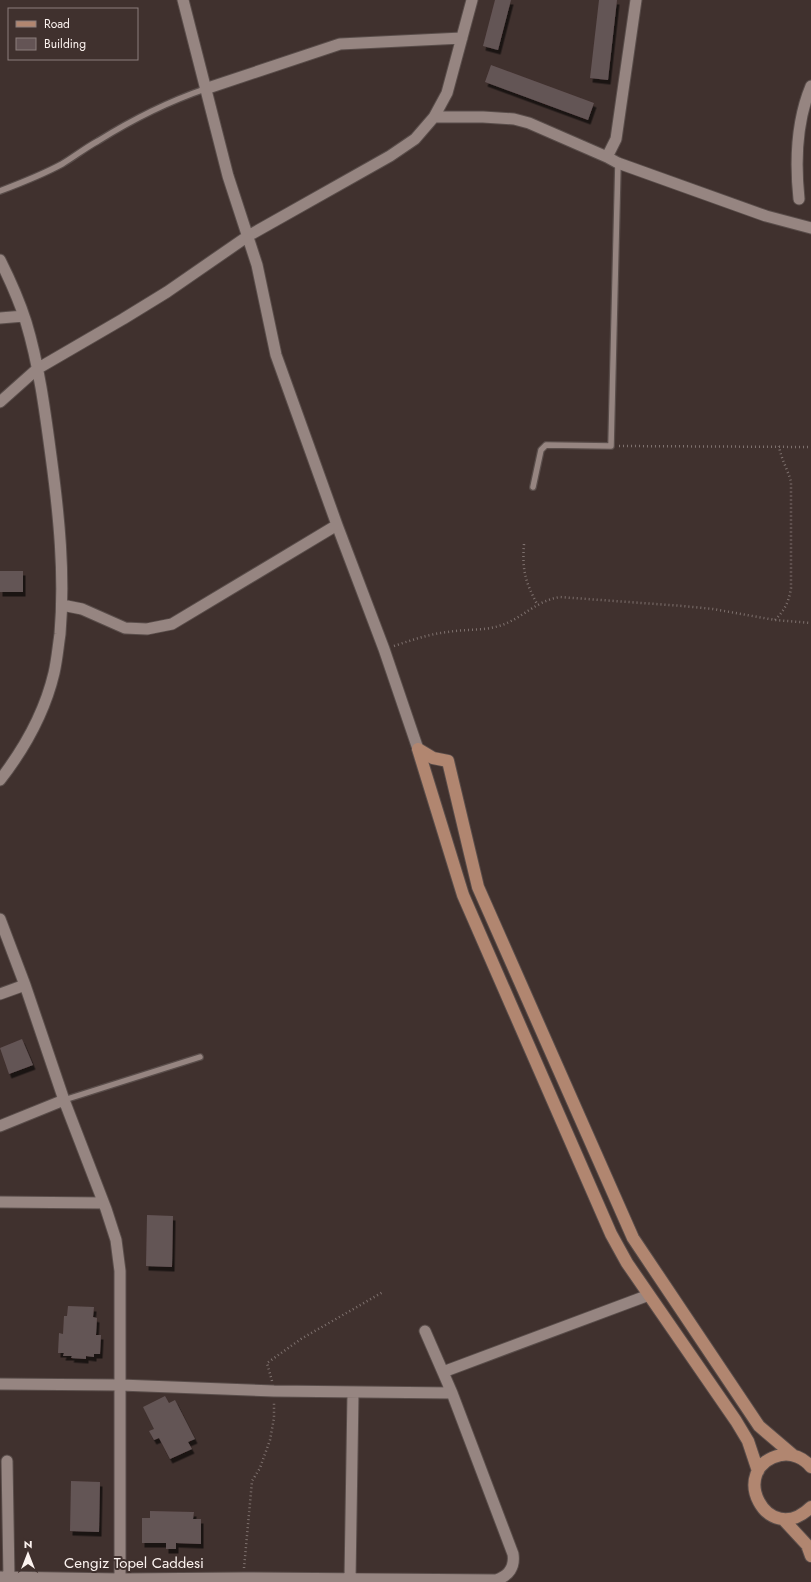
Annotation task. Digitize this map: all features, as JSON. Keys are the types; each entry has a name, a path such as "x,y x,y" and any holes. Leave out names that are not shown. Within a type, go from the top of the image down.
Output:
{"street":[{"path":"183,0 228,176 257,266 276,355 337,525 384,649 418,749 463,895 610,1234 627,1263 736,1421 748,1441 758,1471"},
{"path":"0,402 37,368 142,308 209,264 248,236 403,148 415,139 434,117 447,94 472,0"},
{"path":"607,157 616,139 636,0"},
{"path":"205,89 340,44 462,38"},
{"path":"799,199 797,180 798,144 804,106 811,86"},
{"path":"434,117 489,117 514,119 529,123 618,163 766,216 811,228"},
{"path":"0,260 24,316 37,368 45,414 59,522 62,605 57,659 46,699 27,738 0,780"},
{"path":"0,318 24,316"},
{"path":"62,605 82,609 125,628 147,630 172,624 337,525"},
{"path":"418,749 433,758 448,761 478,887 633,1238 759,1426 792,1455 802,1459 811,1467"},
{"path":"0,919 25,985 64,1100 116,1240 120,1271 120,1581"},
{"path":"0,994 25,985"},
{"path":"0,1126 64,1100"},
{"path":"0,1202 103,1203"},
{"path":"443,1372 649,1295"},
{"name":"Cengiz Topel Caddesi","path":"6,1579 120,1581 350,1579 496,1580 502,1578 510,1571 514,1560 513,1554 452,1393 425,1330"},
{"path":"0,1384 120,1385 274,1392 452,1393"},
{"path":"350,1579 353,1393"},
{"path":"792,1455 782,1455 764,1463 758,1471 754,1486 757,1501 763,1510 773,1516 784,1519 794,1518 804,1513 811,1507"},
{"path":"6,1579 7,1461"},
{"path":"784,1519 808,1545 811,1556"}],"lane":[{"path":"0,191 31,180 63,163 96,141 122,127 188,95 205,89"},
{"path":"533,487 541,450 546,445 610,446 618,163"},
{"path":"64,1100 200,1057"}],"path":[{"path":"610,446 811,447"},
{"path":"775,620 788,604 791,588 791,482 779,446"},
{"path":"524,544 526,584 537,604"},
{"path":"384,649 434,634 459,630 482,630 499,626 517,618 537,604 552,598 576,598 683,606 775,620 811,623"},
{"path":"243,1580 252,1481 266,1454 274,1418 274,1392 268,1363 300,1339 383,1292"}],"building":[{"path":"495,0 511,0 498,50 483,46"},
{"path":"599,0 617,0 608,80 590,78"},
{"path":"491,65 594,103 588,120 485,82"},
{"path":"0,571 23,571 23,592 0,592"},
{"path":"22,1039 33,1065 9,1074 0,1048"},
{"path":"147,1215 173,1216 172,1267 146,1266"},
{"path":"68,1306 94,1307 93,1317 97,1318 96,1335 101,1335 100,1354 94,1354 94,1357 86,1356 86,1359 71,1358 72,1356 63,1356 64,1353 58,1353 59,1333 63,1334 64,1316 67,1316"},
{"path":"165,1396 169,1403 175,1400 195,1439 188,1442 192,1449 170,1459 159,1438 154,1440 149,1431 154,1429 143,1407"},
{"path":"71,1481 100,1482 99,1532 70,1531"},
{"path":"150,1511 194,1512 193,1519 201,1519 201,1544 176,1543 176,1549 166,1549 166,1543 142,1543 142,1518 150,1518"}]}
